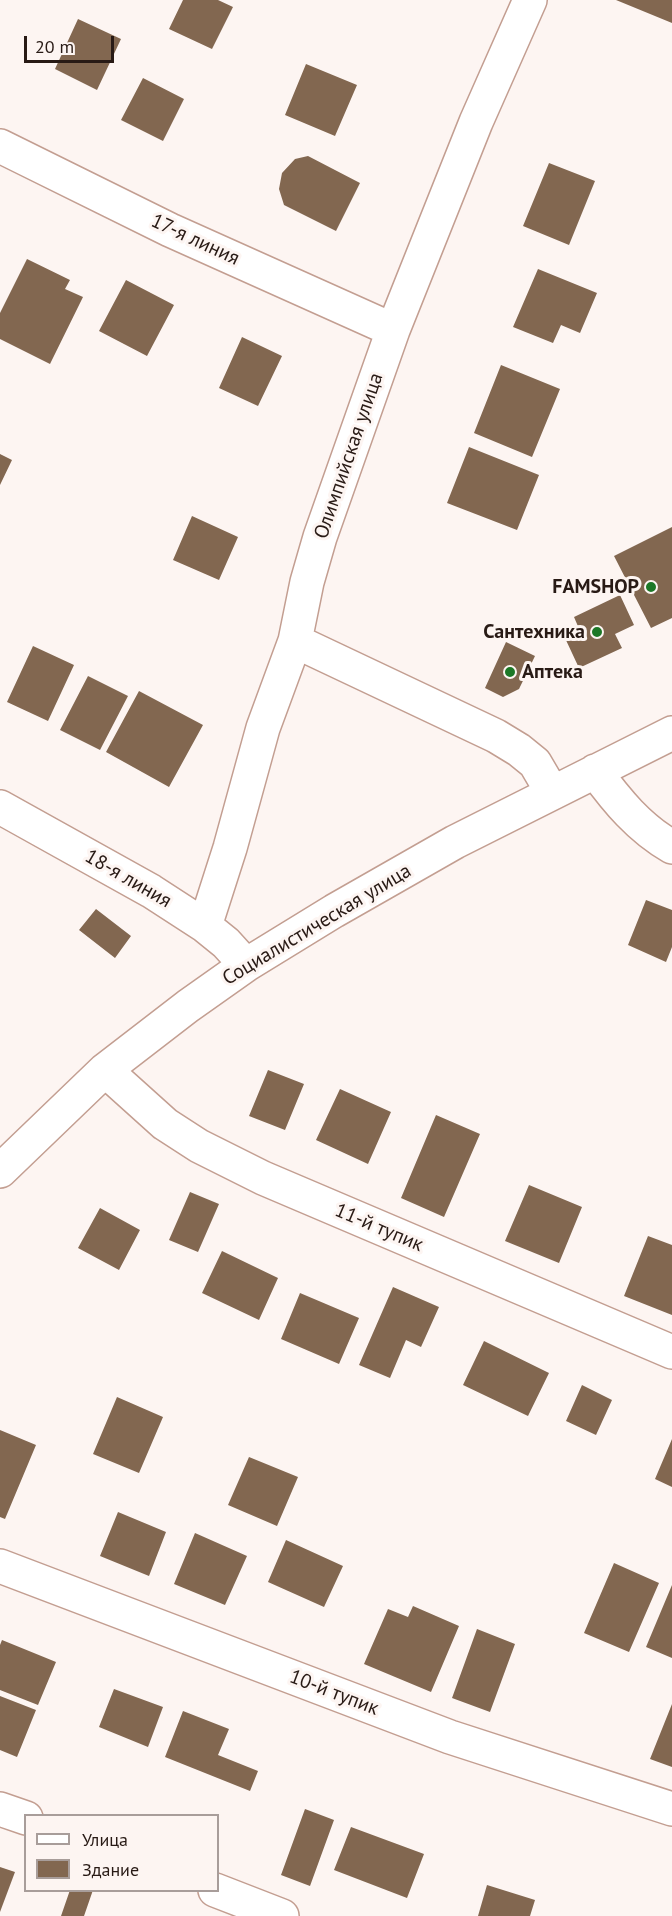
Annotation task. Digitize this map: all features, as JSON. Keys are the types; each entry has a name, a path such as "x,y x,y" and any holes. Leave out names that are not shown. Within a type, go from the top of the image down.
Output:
{"street":[{"name":"Олимпийская улица","path":"206,926 263,728 295,641 307,582 320,537 393,330 476,122 530,0"},
{"name":"17-я линия","path":"0,146 171,230 393,330"},
{"path":"295,641 496,736 536,763 552,792"},
{"name":"Социалистическая улица","path":"0,1171 105,1070 246,965 334,911 456,842 672,733"},
{"path":"595,771 619,804 632,817 672,847"},
{"name":"18-я линия","path":"0,807 151,891 206,926 246,965"},
{"name":"11-й тупик","path":"105,1070 165,1124 199,1146 274,1182 672,1352"},
{"name":"10-й тупик","path":"0,1566 450,1737 672,1809"},
{"path":"0,1809 24,1817"},
{"path":"219,1892 282,1916"}],"building":[{"path":"183,0 218,0 233,7 212,49 169,29"},
{"path":"616,0 672,0 672,23"},
{"path":"78,19 121,39 97,90 55,69"},
{"path":"306,64 357,85 335,136 285,115"},
{"path":"143,78 184,99 163,141 121,120"},
{"path":"308,156 360,183 336,231 284,205 279,189 282,173 295,159"},
{"path":"549,163 595,181 569,245 523,226"},
{"path":"27,259 70,280 65,289 83,297 50,364 0,339 0,313"},
{"path":"538,269 597,293 580,333 561,325 553,343 513,327"},
{"path":"126,280 174,305 147,356 99,331"},
{"path":"242,337 282,356 258,406 219,388"},
{"path":"501,365 560,389 532,457 474,433"},
{"path":"469,447 539,475 517,530 447,503"},
{"path":"0,454 12,460 0,485"},
{"path":"192,516 238,537 219,580 173,560"},
{"name":"FAMSHOP","path":"672,527 672,618 651,628 614,556"},
{"name":"Сантехника","path":"620,595 634,625 615,634 622,648 579,668 565,638 580,631 574,617"},
{"name":"Аптека","path":"506,642 535,656 519,689 503,697 485,688"},
{"path":"33,646 74,665 48,721 7,702"},
{"path":"88,676 128,696 100,750 60,730"},
{"path":"139,691 203,725 169,787 106,752"},
{"path":"646,900 672,910 672,947 666,962 628,945"},
{"path":"96,909 131,936 115,958 79,930"},
{"path":"268,1070 304,1084 285,1130 249,1116"},
{"path":"340,1089 391,1112 368,1164 316,1140"},
{"path":"436,1115 480,1134 444,1217 401,1198"},
{"path":"529,1185 582,1207 559,1263 505,1241"},
{"path":"190,1192 219,1204 198,1252 169,1240"},
{"path":"100,1208 140,1230 119,1270 78,1248"},
{"path":"648,1236 672,1245 672,1315 624,1296"},
{"path":"222,1251 278,1278 259,1320 202,1293"},
{"path":"393,1287 439,1307 421,1347 406,1340 390,1378 359,1365"},
{"path":"300,1293 359,1318 339,1364 281,1339"},
{"path":"484,1341 549,1373 528,1416 463,1385"},
{"path":"582,1385 612,1400 596,1435 566,1421"},
{"path":"117,1397 163,1417 139,1473 93,1454"},
{"path":"0,1430 36,1445 5,1519 0,1517"},
{"path":"672,1439 672,1487 655,1479"},
{"path":"249,1457 298,1477 277,1526 228,1505"},
{"path":"118,1512 166,1532 149,1576 100,1556"},
{"path":"195,1533 247,1556 225,1605 174,1584"},
{"path":"286,1540 343,1566 324,1607 268,1582"},
{"path":"614,1563 659,1583 629,1652 584,1633"},
{"path":"672,1585 672,1658 646,1647"},
{"path":"413,1606 459,1626 431,1692 364,1664 388,1609 408,1617"},
{"path":"477,1629 515,1644 490,1712 452,1698"},
{"path":"2,1640 56,1662 38,1705 0,1690"},
{"path":"114,1689 163,1707 148,1747 99,1727"},
{"path":"0,1696 36,1710 17,1757 0,1750"},
{"path":"672,1704 672,1767 650,1759"},
{"path":"183,1711 229,1729 218,1755 258,1771 250,1791 165,1757"},
{"path":"305,1809 334,1820 310,1886 281,1875"},
{"path":"351,1827 424,1854 407,1898 334,1870"},
{"path":"0,1867 15,1872 0,1912"},
{"path":"487,1885 535,1900 530,1916 478,1916"},
{"path":"69,1892 92,1892 84,1916 61,1916"}],"place":[{"name":"FAMSHOP","path":"651,587"},
{"name":"Сантехника","path":"597,632"},
{"name":"Аптека","path":"510,672"}]}
